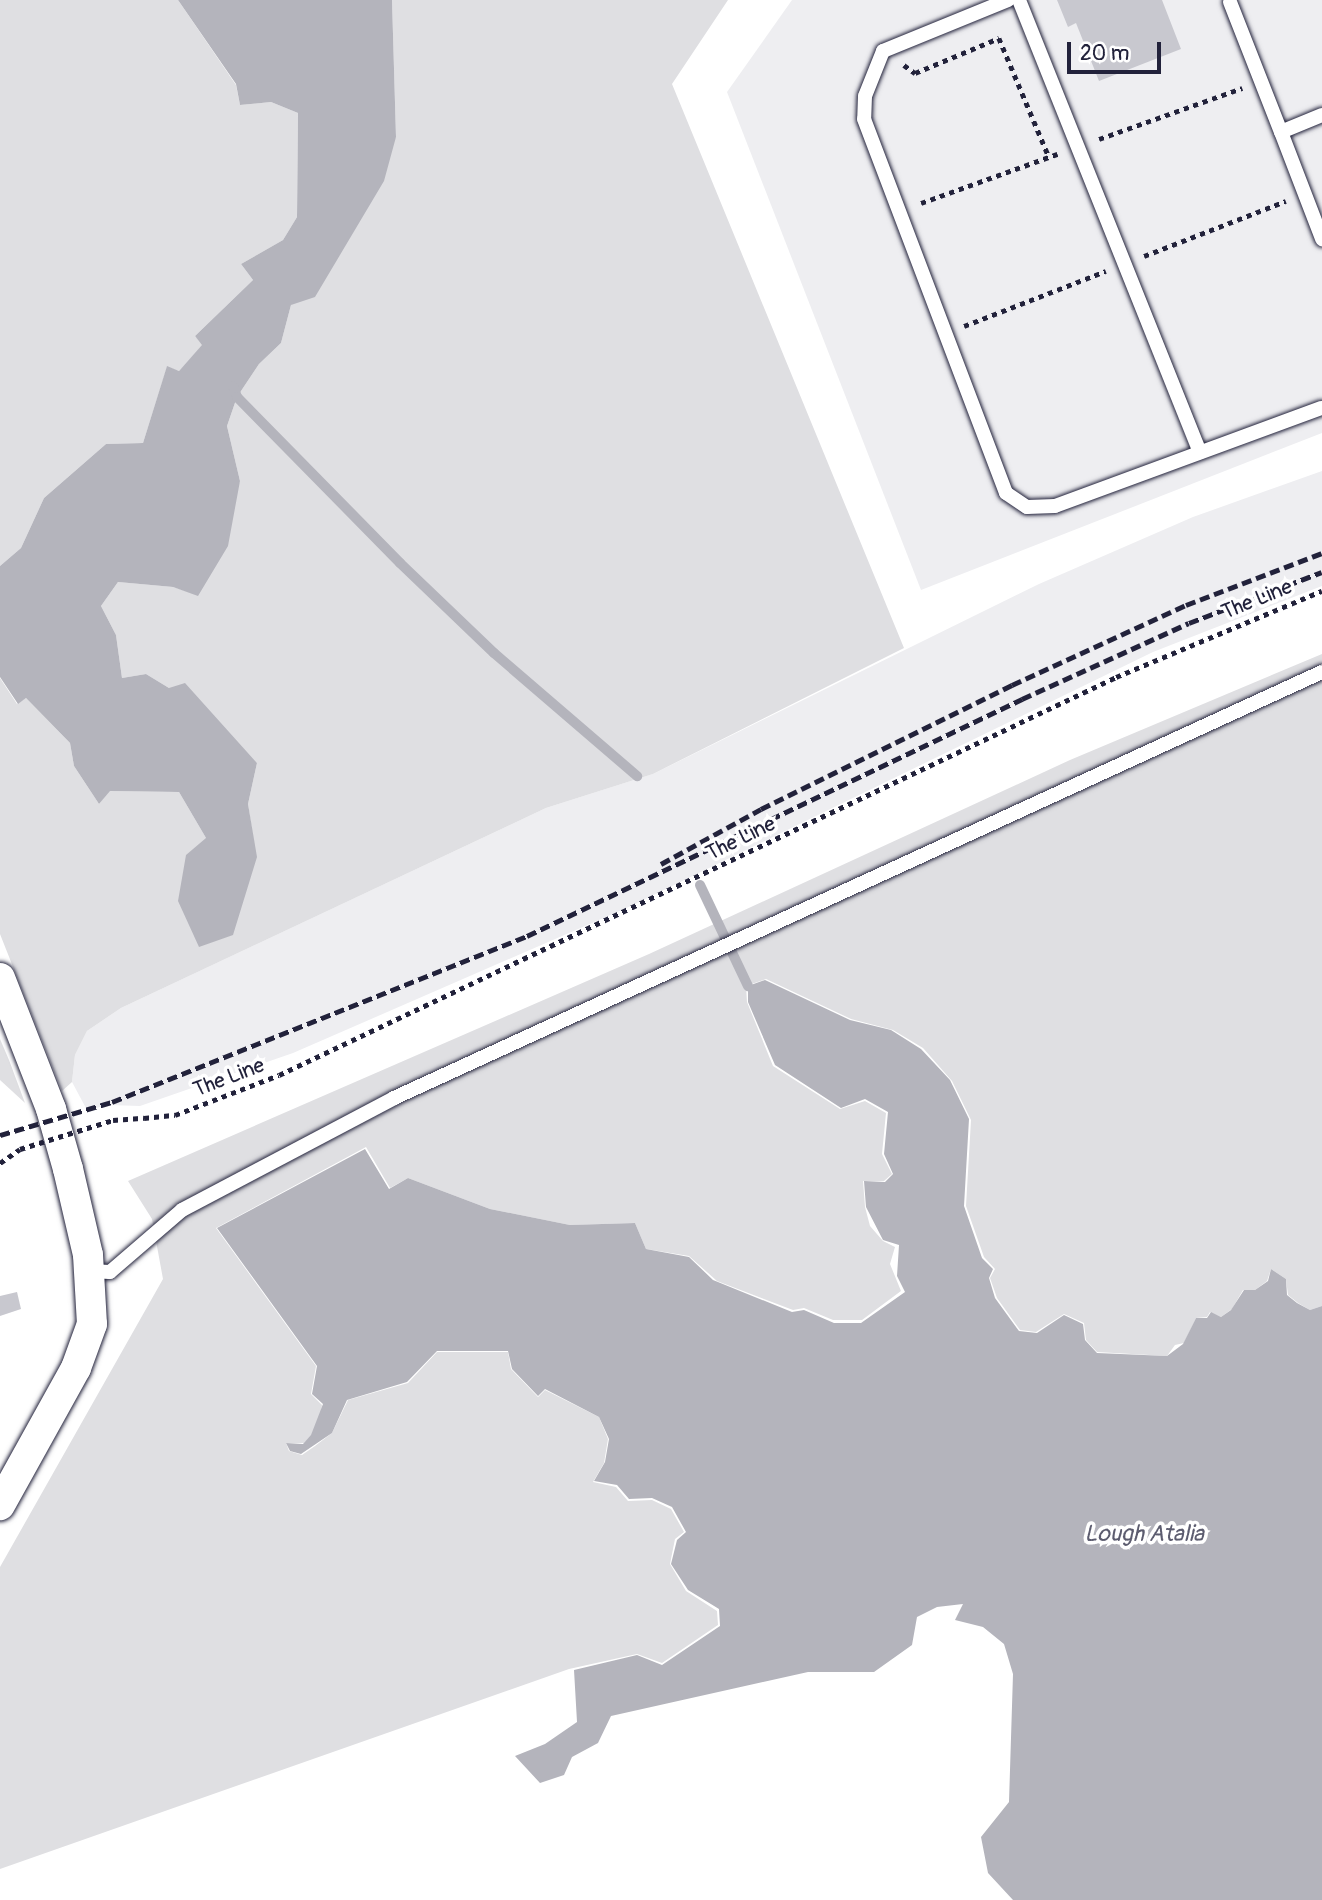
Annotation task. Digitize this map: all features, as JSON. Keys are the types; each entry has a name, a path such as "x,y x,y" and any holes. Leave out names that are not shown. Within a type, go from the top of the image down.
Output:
{"street":[{"path":"0,978 61,1142 89,1271 90,1336 0,1505"}],"lane":[{"path":"1009,0 883,51 865,96 869,140 1006,493 1027,507 1055,506 1322,408"},
{"path":"1019,0 1200,452"},
{"path":"1230,2 1322,239"},
{"path":"1281,132 1322,115"},
{"path":"89,1271 110,1272 181,1210 394,1098 1322,672"}],"path":[{"path":"883,51 915,73 999,38 1049,157"},
{"name":"The Line","path":"0,1163 20,1149 113,1120 175,1115 279,1075 1115,677 1322,591"}],"shaded area":[{"path":"0,0 178,0 236,85 240,105 271,102 298,113 297,217 283,240 241,264 253,280 195,336 203,345 179,371 167,367 143,443 106,444 44,498 21,548 0,566"},
{"path":"392,0 728,0 672,84 904,648 653,774 546,808 121,1008 87,1031 75,1055 72,1082 62,1091 0,934 0,678 17,704 26,698 70,743 74,766 99,804 109,791 179,792 206,838 256,857 248,804 257,763 169,688 146,674 122,678 116,635 101,606 118,582 173,587 198,595 240,481 227,426 237,397 259,364 281,343 291,305 396,137"},
{"path":"792,0 1322,0 1322,433 921,590 727,92"},
{"path":"1322,471 1322,586 1153,652 631,906 293,1053 140,1106 109,1105 87,1110 72,1082 75,1055 87,1031 121,1008 546,808 653,774 1039,584 1193,517"},
{"path":"1322,654 1322,1306 1310,1310 1298,1303 1288,1295 1286,1279 1271,1269 1267,1281 1255,1290 1243,1290 1232,1309 1221,1317 1210,1312 1207,1317 1196,1318 1184,1343 1175,1345 1167,1356 1097,1352 1086,1340 1084,1323 1064,1314 1036,1332 1020,1330 997,1298 990,1278 995,1269 984,1257 966,1206 971,1120 952,1081 923,1048 893,1030 851,1019 766,979 746,986 747,1002 773,1066 840,1109 865,1101 886,1113 882,1154 892,1174 884,1181 863,1181 865,1207 870,1226 883,1241 895,1247 890,1264 901,1291 862,1320 833,1320 804,1308 793,1310 717,1281 689,1256 646,1249 635,1223 570,1225 490,1209 408,1178 390,1188 366,1147 216,1228 316,1366 311,1394 322,1405 319,1428 304,1443 286,1443 289,1451 302,1455 332,1433 348,1400 408,1383 437,1352 508,1352 511,1369 538,1397 545,1390 599,1417 608,1439 604,1463 593,1482 616,1487 628,1501 652,1500 671,1509 684,1532 675,1539 670,1564 686,1591 717,1611 718,1625 662,1663 637,1654 569,1669 0,1869 0,1567 163,1279 152,1219 128,1181 649,954 1070,760"},
{"path":"0,1039 9,1060 25,1103 0,1080"}],"water":[{"path":"178,0 392,0 396,137 384,181 315,297 291,305 281,343 259,364 237,397 227,426 240,481 228,546 198,596 173,587 118,582 101,606 116,635 122,678 146,674 169,688 185,683 257,763 248,804 257,857 233,935 199,947 178,901 186,855 206,838 179,792 110,791 99,804 74,766 70,743 26,698 18,704 0,677 0,566 21,548 44,498 106,444 143,443 167,366 179,371 202,345 195,336 253,280 241,264 283,240 297,217 298,113 271,102 240,105 236,84"},
{"name":"Lough Atalia","path":"765,980 850,1020 891,1030 921,1049 950,1080 969,1119 964,1206 982,1258 993,1269 989,1278 995,1298 1019,1331 1037,1333 1064,1315 1083,1324 1085,1340 1097,1353 1167,1356 1183,1344 1196,1318 1207,1318 1211,1312 1221,1317 1231,1310 1244,1290 1255,1290 1268,1281 1271,1269 1286,1279 1287,1295 1297,1303 1310,1310 1322,1306 1322,1900 1013,1900 988,1873 981,1837 1009,1802 1013,1674 1004,1644 983,1627 955,1620 963,1604 937,1607 917,1617 912,1645 874,1672 808,1672 611,1716 598,1743 572,1757 564,1775 540,1783 515,1756 545,1744 577,1722 574,1670 637,1655 662,1665 720,1626 719,1609 688,1590 671,1564 677,1540 686,1532 672,1507 652,1498 629,1499 617,1485 594,1481 605,1462 609,1439 599,1417 545,1389 538,1396 512,1369 508,1351 437,1351 407,1382 347,1400 332,1433 301,1454 290,1451 286,1443 303,1444 311,1435 323,1404 312,1394 317,1366 217,1228 365,1149 389,1189 408,1178 490,1209 570,1225 635,1223 646,1249 689,1257 713,1280 792,1312 804,1310 834,1323 861,1323 905,1292 897,1276 899,1245 883,1240 866,1207 864,1181 885,1182 893,1174 884,1154 888,1112 865,1099 841,1108 775,1065 748,1002 748,986"}],"building":[{"path":"1057,0 1162,0 1181,49 1099,81 1076,23 1068,27"},
{"path":"17,1292 21,1309 0,1316 0,1296"}],"waterway":[{"path":"233,386 237,397 400,563 494,653 637,776"},
{"path":"700,885 748,986"}],"railway":[{"path":"661,864 761,809 1012,685 1186,605 1322,553"},
{"path":"0,1135 112,1102 527,936 1022,699 1189,623 1322,572"}]}
